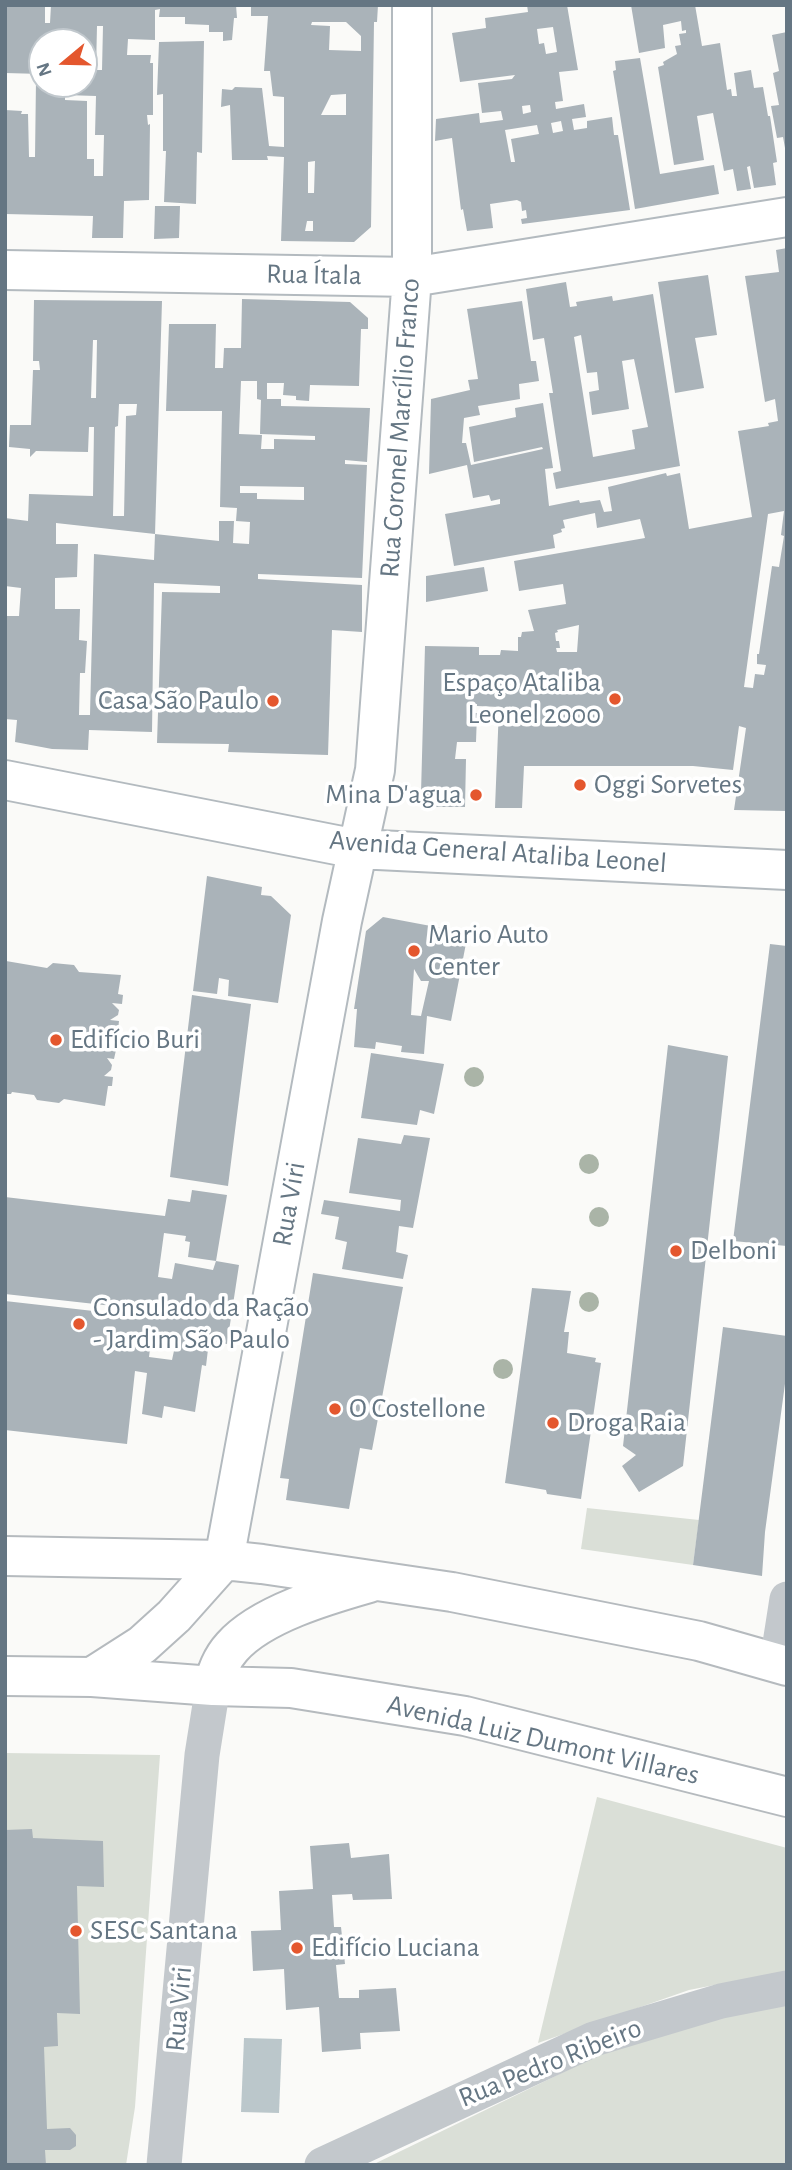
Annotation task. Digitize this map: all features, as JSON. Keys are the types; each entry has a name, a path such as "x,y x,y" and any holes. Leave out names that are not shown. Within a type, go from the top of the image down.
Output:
{"main road":[{"name":"Rua Coronel Marcílio Franco","path":"357,849 374,770 412,277 412,5"},
{"name":"Rua Ítala","path":"5,270 412,277 787,217"},
{"name":"Avenida General Ataliba Leonel","path":"5,780 357,849 787,870"},
{"name":"Rua Viri","path":"224,1560 357,849"},
{"path":"5,1556 224,1560 377,1581 452,1592 699,1641 782,1664"},
{"path":"92,1677 142,1645 174,1616 224,1560"},
{"path":"213,1686 220,1664 232,1647 246,1635 270,1620 304,1605 377,1581"},
{"name":"Avenida Luiz Dumont Villares","path":"5,1676 92,1677 213,1686 291,1688 466,1716 787,1797"}],"street":[{"path":"782,1664 787,1599"},
{"name":"Rua Viri","path":"164,2165 202,1755 213,1686"},
{"name":"Rua Pedro Ribeiro","path":"322,2165 594,2039 721,2001 787,1988"}],"shaded area":[{"path":"587,1508 699,1520 693,1565 581,1549"},
{"name":"SESC Santana","path":"5,1753 160,1755 135,2107 126,2165 5,2165"},
{"path":"597,1797 787,1848 787,1971 689,1990 538,2043"},
{"path":"787,2003 787,2165 372,2165 603,2053 728,2015"},
{"path":"244,2038 282,2039 279,2113 241,2112"}],"building":[{"path":"5,5 45,5 45,23 50,23 51,5 236,5 237,18 234,18 232,40 223,41 223,32 209,32 209,25 185,24 185,17 159,17 160,9 155,10 155,40 128,39 127,55 151,55 153,115 147,115 148,125 150,124 149,200 124,201 123,238 92,238 93,216 5,214 5,110 28,114 29,157 35,157 36,98 87,101 87,159 94,159 94,176 103,176 104,135 95,135 98,70 102,70 103,26 28,28 28,74 5,73"},
{"path":"251,5 378,5 377,22 374,22 371,227 354,242 281,241 284,157 232,160 230,105 221,107 222,89 262,88 269,146 284,147 284,97 273,96 270,71 264,71 268,16 251,16","holes":["312,22 346,22 361,36 361,51 329,50 330,26 311,25","346,94 346,115 321,115 331,95","315,161 314,193 308,193 308,162","307,221 313,221 313,231 305,231"]},
{"path":"527,5 567,5 578,70 559,72 563,101 555,102 556,109 584,104 586,117 572,119 574,130 587,128 587,121 612,117 614,135 618,135 630,210 522,224 521,219 527,218 526,210 522,211 521,202 517,200 490,204 493,228 467,231 463,209 461,210 452,138 435,141 436,119 479,113 480,123 503,120 501,111 482,113 478,83 512,79 515,75 460,82 452,33 486,28 485,18 528,12","holes":["553,27 557,52 546,54 544,43 539,44 537,29","530,105 531,112 523,114 522,106","561,121 563,131 553,133 551,123","537,125 539,134 511,139 515,162 511,162 505,130"]},
{"path":"631,5 695,5 702,46 720,43 727,90 731,89 732,96 737,96 734,73 751,70 754,88 763,87 770,116 777,162 773,163 776,185 754,188 750,166 747,167 751,189 737,191 733,169 724,171 713,113 697,116 704,160 674,165 658,67 677,54 675,46 681,45 679,34 686,33 686,30 682,31 681,21 663,25 665,48 639,53"},
{"path":"787,32 785,148 783,137 777,138 771,106 779,105 773,73 779,71 772,35"},
{"path":"204,41 202,153 197,152 196,204 164,202 166,151 163,151 163,94 157,95 159,42"},
{"path":"640,58 660,174 714,165 719,194 635,209 613,71 616,70 615,61"},
{"path":"155,206 180,206 179,238 154,239"},
{"path":"787,248 787,811 734,810 746,728 739,726 733,770 693,766 524,766 522,808 495,808 499,707 477,704 472,704 472,713 477,713 476,742 457,742 455,759 466,759 465,807 434,807 421,793 425,646 479,647 479,655 500,655 501,650 518,651 518,637 521,637 522,632 534,631 528,610 566,604 563,584 519,591 514,561 645,538 640,519 597,528 595,513 563,520 565,528 553,535 555,548 454,566 445,514 500,504 500,499 491,501 489,495 473,498 467,465 429,474 431,399 470,390 468,380 478,379 467,309 522,301 531,361 536,361 539,381 519,384 520,399 478,406 480,415 464,418 462,443 466,443 471,465 543,449 542,447 474,462 469,427 516,417 515,408 543,403 553,468 545,469 549,506 579,500 580,503 600,500 604,512 612,511 608,487 666,473 667,476 680,473 689,529 752,517 738,431 769,426 768,423 778,421 775,399 765,402 745,276 779,272 776,250","holes":["784,511 781,535 784,536 779,567 772,566 757,654 757,664 766,665 764,675 755,674 753,688 744,687 768,514","579,625 577,652 557,652 556,648 560,648 559,641 556,641 557,630"]},
{"path":"708,275 717,335 695,338 704,388 675,393 658,282"},
{"path":"566,282 570,307 577,306 576,302 612,296 613,301 653,294 680,466 556,489 553,473 561,471 549,393 553,393 544,338 533,340 526,289","holes":["581,335 587,373 597,372 599,390 589,392 592,415 629,409 622,361 634,359 648,427 632,430 635,449 593,457 574,337"]},
{"path":"242,299 350,302 368,318 368,329 361,329 359,386 310,385 309,401 283,395 284,383 267,383 267,399 281,399 281,406 370,408 367,462 345,460 345,464 367,465 362,578 258,574 258,579 362,585 362,632 332,630 328,755 228,752 229,744 157,743 162,592 220,593 220,586 154,583 152,732 89,730 88,750 52,749 15,742 17,720 5,719 5,616 19,616 21,588 5,586 5,518 28,521 29,494 93,496 94,427 89,427 88,452 36,451 30,457 30,449 9,447 10,425 31,425 33,370 40,370 39,361 33,361 34,300 162,301 155,534 219,541 219,521 234,521 233,543 249,544 250,522 236,521 237,508 220,507 222,411 166,411 169,324 216,324 215,368 223,368 224,348 241,348","holes":["93,340 97,340 96,398 91,398","241,381 257,381 257,399 261,400 260,434 315,436 315,440 274,439 274,449 261,449 262,435 239,434","119,404 137,404 136,415 126,416 124,516 113,516 115,427 118,426","240,486 304,487 304,500 257,499 257,493 240,493","56,523 155,534 154,560 94,554 90,715 79,715 80,673 85,673 87,641 79,640 80,609 55,609 55,578 77,577 78,544 56,544"]},
{"path":"484,567 488,591 426,602 426,576"},
{"path":"207,876 262,887 261,895 271,896 291,915 278,1003 228,996 229,980 219,978 217,994 193,991"},
{"name":"Mario Auto Center","path":"383,917 468,933 451,1021 427,1016 424,1054 401,1052 402,1046 376,1042 375,1049 354,1047 357,1009 354,1009 366,931","holes":["414,969 421,981 429,981 421,1016 411,1015"]},
{"path":"770,944 787,946 787,1246 733,1241"},
{"name":"Edifício Buri","path":"6,961 47,968 53,963 74,965 79,972 121,975 118,994 123,995 122,1004 112,1003 119,1010 118,1015 110,1020 119,1021 118,1030 108,1029 106,1050 116,1050 114,1059 107,1058 112,1065 111,1070 104,1076 113,1077 112,1086 108,1086 105,1106 64,1099 59,1103 37,1100 34,1095 12,1092 5,1094"},
{"path":"192,995 251,1004 228,1186 170,1177"},
{"name":"Delboni","path":"668,1045 728,1056 683,1466 639,1492 622,1466 636,1455 623,1446"},
{"path":"371,1053 444,1064 434,1114 420,1110 417,1125 361,1118"},
{"path":"404,1135 430,1138 413,1228 399,1226 396,1252 408,1255 403,1279 342,1269 347,1242 335,1239 339,1217 321,1214 324,1200 400,1211 401,1200 349,1193 358,1138 401,1144"},
{"name":"Consulado da Ração - Jardim São Paulo","path":"192,1190 227,1195 216,1261 239,1265 227,1344 209,1341 206,1366 202,1365 195,1412 164,1406 162,1418 142,1414 147,1373 135,1371 127,1444 5,1430 5,1301 129,1315 131,1308 5,1294 5,1197 165,1216 168,1199 190,1202","holes":["164,1233 186,1236 185,1241 190,1242 188,1257 216,1261 213,1270 175,1263 172,1279 158,1277","152,1333 177,1337 172,1360 149,1357"]},
{"name":"O Costellone","path":"313,1273 403,1287 372,1450 360,1448 349,1509 286,1500 289,1479 280,1478"},
{"name":"Droga Raia","path":"532,1288 571,1291 564,1332 569,1332 567,1353 596,1358 595,1362 601,1363 581,1499 547,1494 546,1490 505,1483"},
{"path":"723,1327 787,1336 787,1369 765,1532 762,1576 693,1565"},
{"path":"32,1829 33,1838 103,1841 104,1887 77,1886 80,2014 57,2013 58,2046 44,2047 47,2129 70,2128 76,2135 76,2146 70,2150 45,2150 46,2165 5,2165 5,1830"},
{"name":"Edifício Luciana","path":"349,1843 351,1858 389,1854 392,1899 353,1900 352,1894 332,1895 334,1927 341,1927 345,1964 336,1965 339,1998 359,1998 359,1990 396,1988 400,2031 360,2033 361,2049 322,2052 319,2007 286,2010 284,1969 253,1971 251,1931 281,1930 279,1891 313,1889 310,1846"}],"place":[{"name":"Espaço Ataliba Leonel 2000","path":"615,699"},
{"name":"Casa São Paulo","path":"273,701"},
{"name":"Oggi Sorvetes","path":"580,785"},
{"name":"Mina D'agua","path":"476,795"},
{"name":"Mario Auto Center","path":"414,951"},
{"name":"Edifício Buri","path":"56,1040"},
{"name":"Delboni","path":"676,1251"},
{"name":"Consulado da Ração - Jardim São Paulo","path":"79,1324"},
{"name":"O Costellone","path":"335,1409"},
{"name":"Droga Raia","path":"553,1423"},
{"name":"SESC Santana","path":"76,1931"},
{"name":"Edifício Luciana","path":"297,1948"}]}
